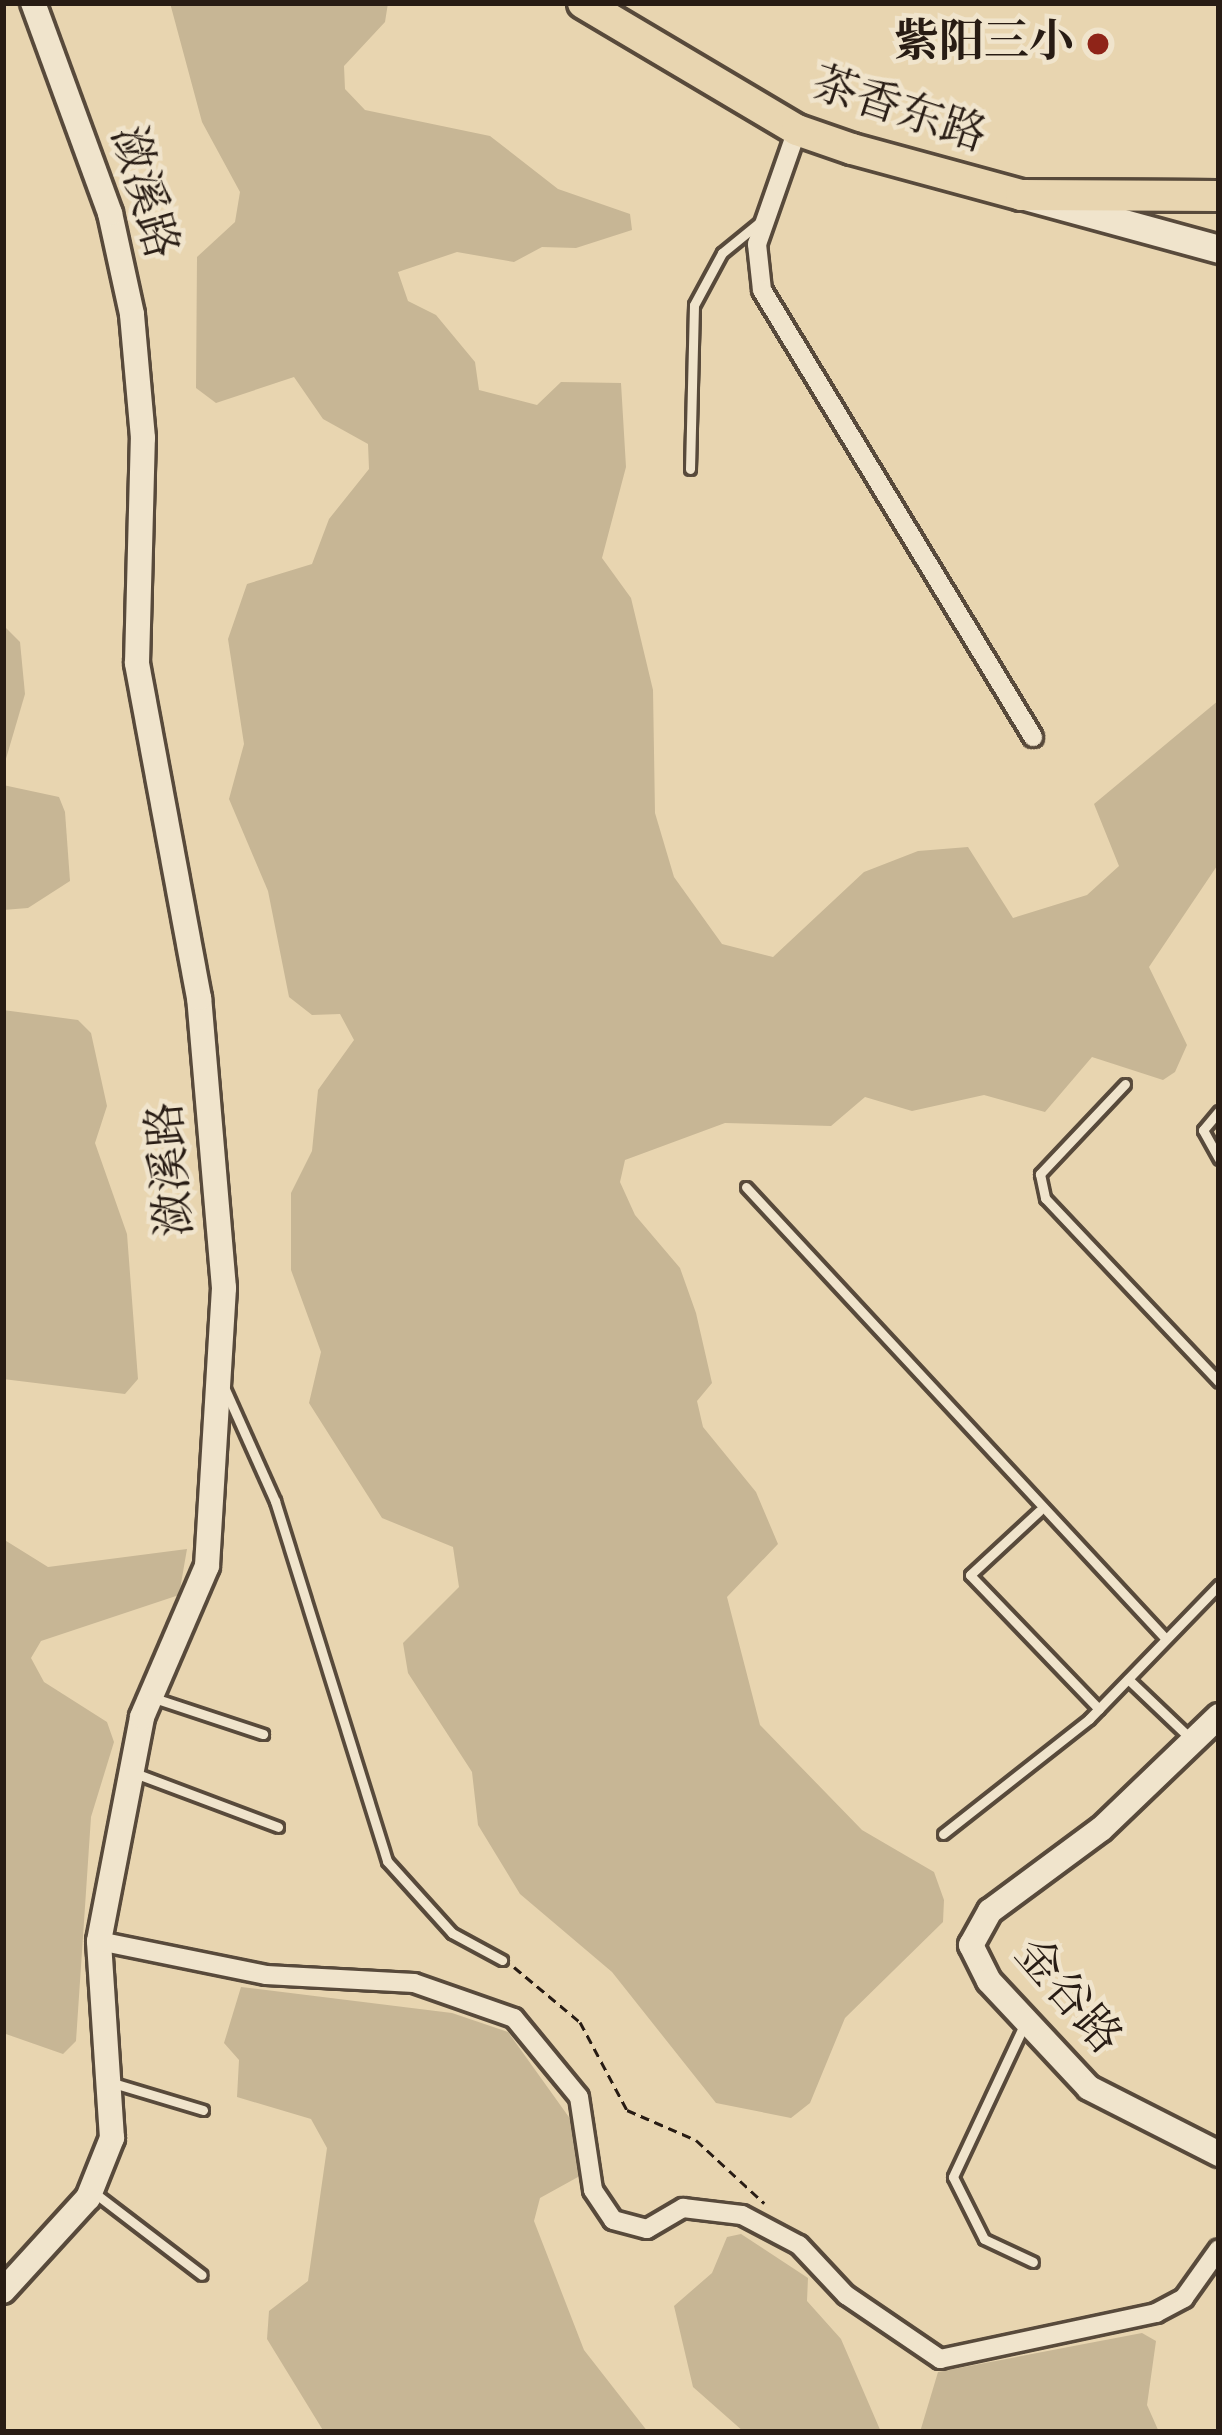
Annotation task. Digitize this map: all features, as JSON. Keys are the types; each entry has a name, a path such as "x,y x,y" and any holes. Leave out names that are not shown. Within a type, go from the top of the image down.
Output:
{"main road":[{"name":"茶香东路","path":"583,3 797,130 1021,194 1219,196"},
{"path":"1021,194 1219,248"}],"street":[{"name":"潋溪路","path":"3,2291 92,2191 112,2138 99,1941 128,1770 150,1697 207,1566 205,1474 221,1383 199,998 137,663 141,379 110,213 33,3"},
{"path":"797,130 764,219 762,290 1033,737"},
{"name":"金谷路","path":"1219,1715 973,1931 989,1981 1089,2088 1219,2154"},
{"path":"99,1941 266,1975 413,1983 514,2018 579,2097 593,2190 613,2220 647,2229 692,2207 742,2215 789,2240 897,2335 964,2361 1156,2313 1184,2298 1219,2249"}],"lane":[{"path":"690,469 694,304 722,254 764,219"},
{"path":"1125,1084 1040,1174 1045,1198 1219,1382"},
{"path":"1219,1111 1203,1130 1219,1159"},
{"path":"746,1187 1039,1511 1166,1639"},
{"path":"221,1383 275,1501 387,1861 452,1933 502,1960"},
{"path":"1039,1511 970,1575 1099,1708"},
{"path":"943,1834 1099,1708 1219,1585"},
{"path":"1128,1679 1193,1741"},
{"path":"150,1697 263,1734"},
{"path":"128,1770 278,1827"},
{"path":"1025,2023 953,2177 984,2239 1033,2262"},
{"path":"108,2082 203,2110"},
{"path":"92,2191 202,2275"}],"path":[{"path":"502,1960 580,2021 627,2110 696,2140 789,2240"}],"shaded area":[{"path":"170,3 388,3 385,22 344,66 345,89 365,110 490,136 558,189 630,214 632,230 576,248 542,247 514,262 457,252 398,272 408,301 436,315 475,362 479,390 537,405 561,382 621,383 626,467 602,558 631,598 653,690 655,813 674,877 722,944 773,957 864,872 918,851 968,847 1013,918 1087,895 1119,866 1094,804 1219,700 1219,863 1149,967 1187,1045 1175,1072 1163,1080 1092,1057 1045,1112 984,1095 912,1111 865,1097 831,1126 725,1123 625,1160 620,1182 635,1215 680,1268 696,1313 712,1383 697,1401 703,1427 756,1492 778,1544 727,1597 760,1725 862,1830 934,1872 944,1900 943,1922 845,2018 810,2103 791,2118 716,2103 612,1972 520,1894 478,1825 472,1772 408,1673 403,1643 459,1587 453,1547 382,1518 309,1403 321,1352 291,1270 291,1193 312,1151 318,1090 354,1040 340,1014 312,1015 289,997 268,891 229,799 244,744 228,639 247,584 312,564 329,519 369,469 368,444 323,419 294,377 216,403 196,388 197,257 235,222 240,192 202,122"},
{"path":"3,625 20,642 25,694 3,769"},
{"path":"3,785 59,797 65,812 70,881 28,908 3,910"},
{"path":"3,1010 78,1020 91,1033 107,1106 95,1143 127,1234 138,1379 125,1394 3,1379"},
{"path":"3,1539 48,1567 187,1549 179,1595 41,1641 31,1658 44,1682 107,1722 114,1742 91,1817 76,2041 63,2054 3,2033"},
{"path":"241,1987 452,2013 508,2032 581,2134 578,2177 540,2198 534,2221 584,2350 648,2432 324,2432 267,2339 269,2311 308,2281 327,2148 311,2119 237,2097 239,2060 224,2043"},
{"path":"741,2234 808,2278 807,2301 841,2339 881,2432 744,2432 693,2387 674,2306 712,2273 727,2237"},
{"path":"1142,2333 1156,2341 1147,2405 1159,2432 920,2432 938,2372"}],"place":[{"name":"紫阳三小","path":"1098,44"}]}
